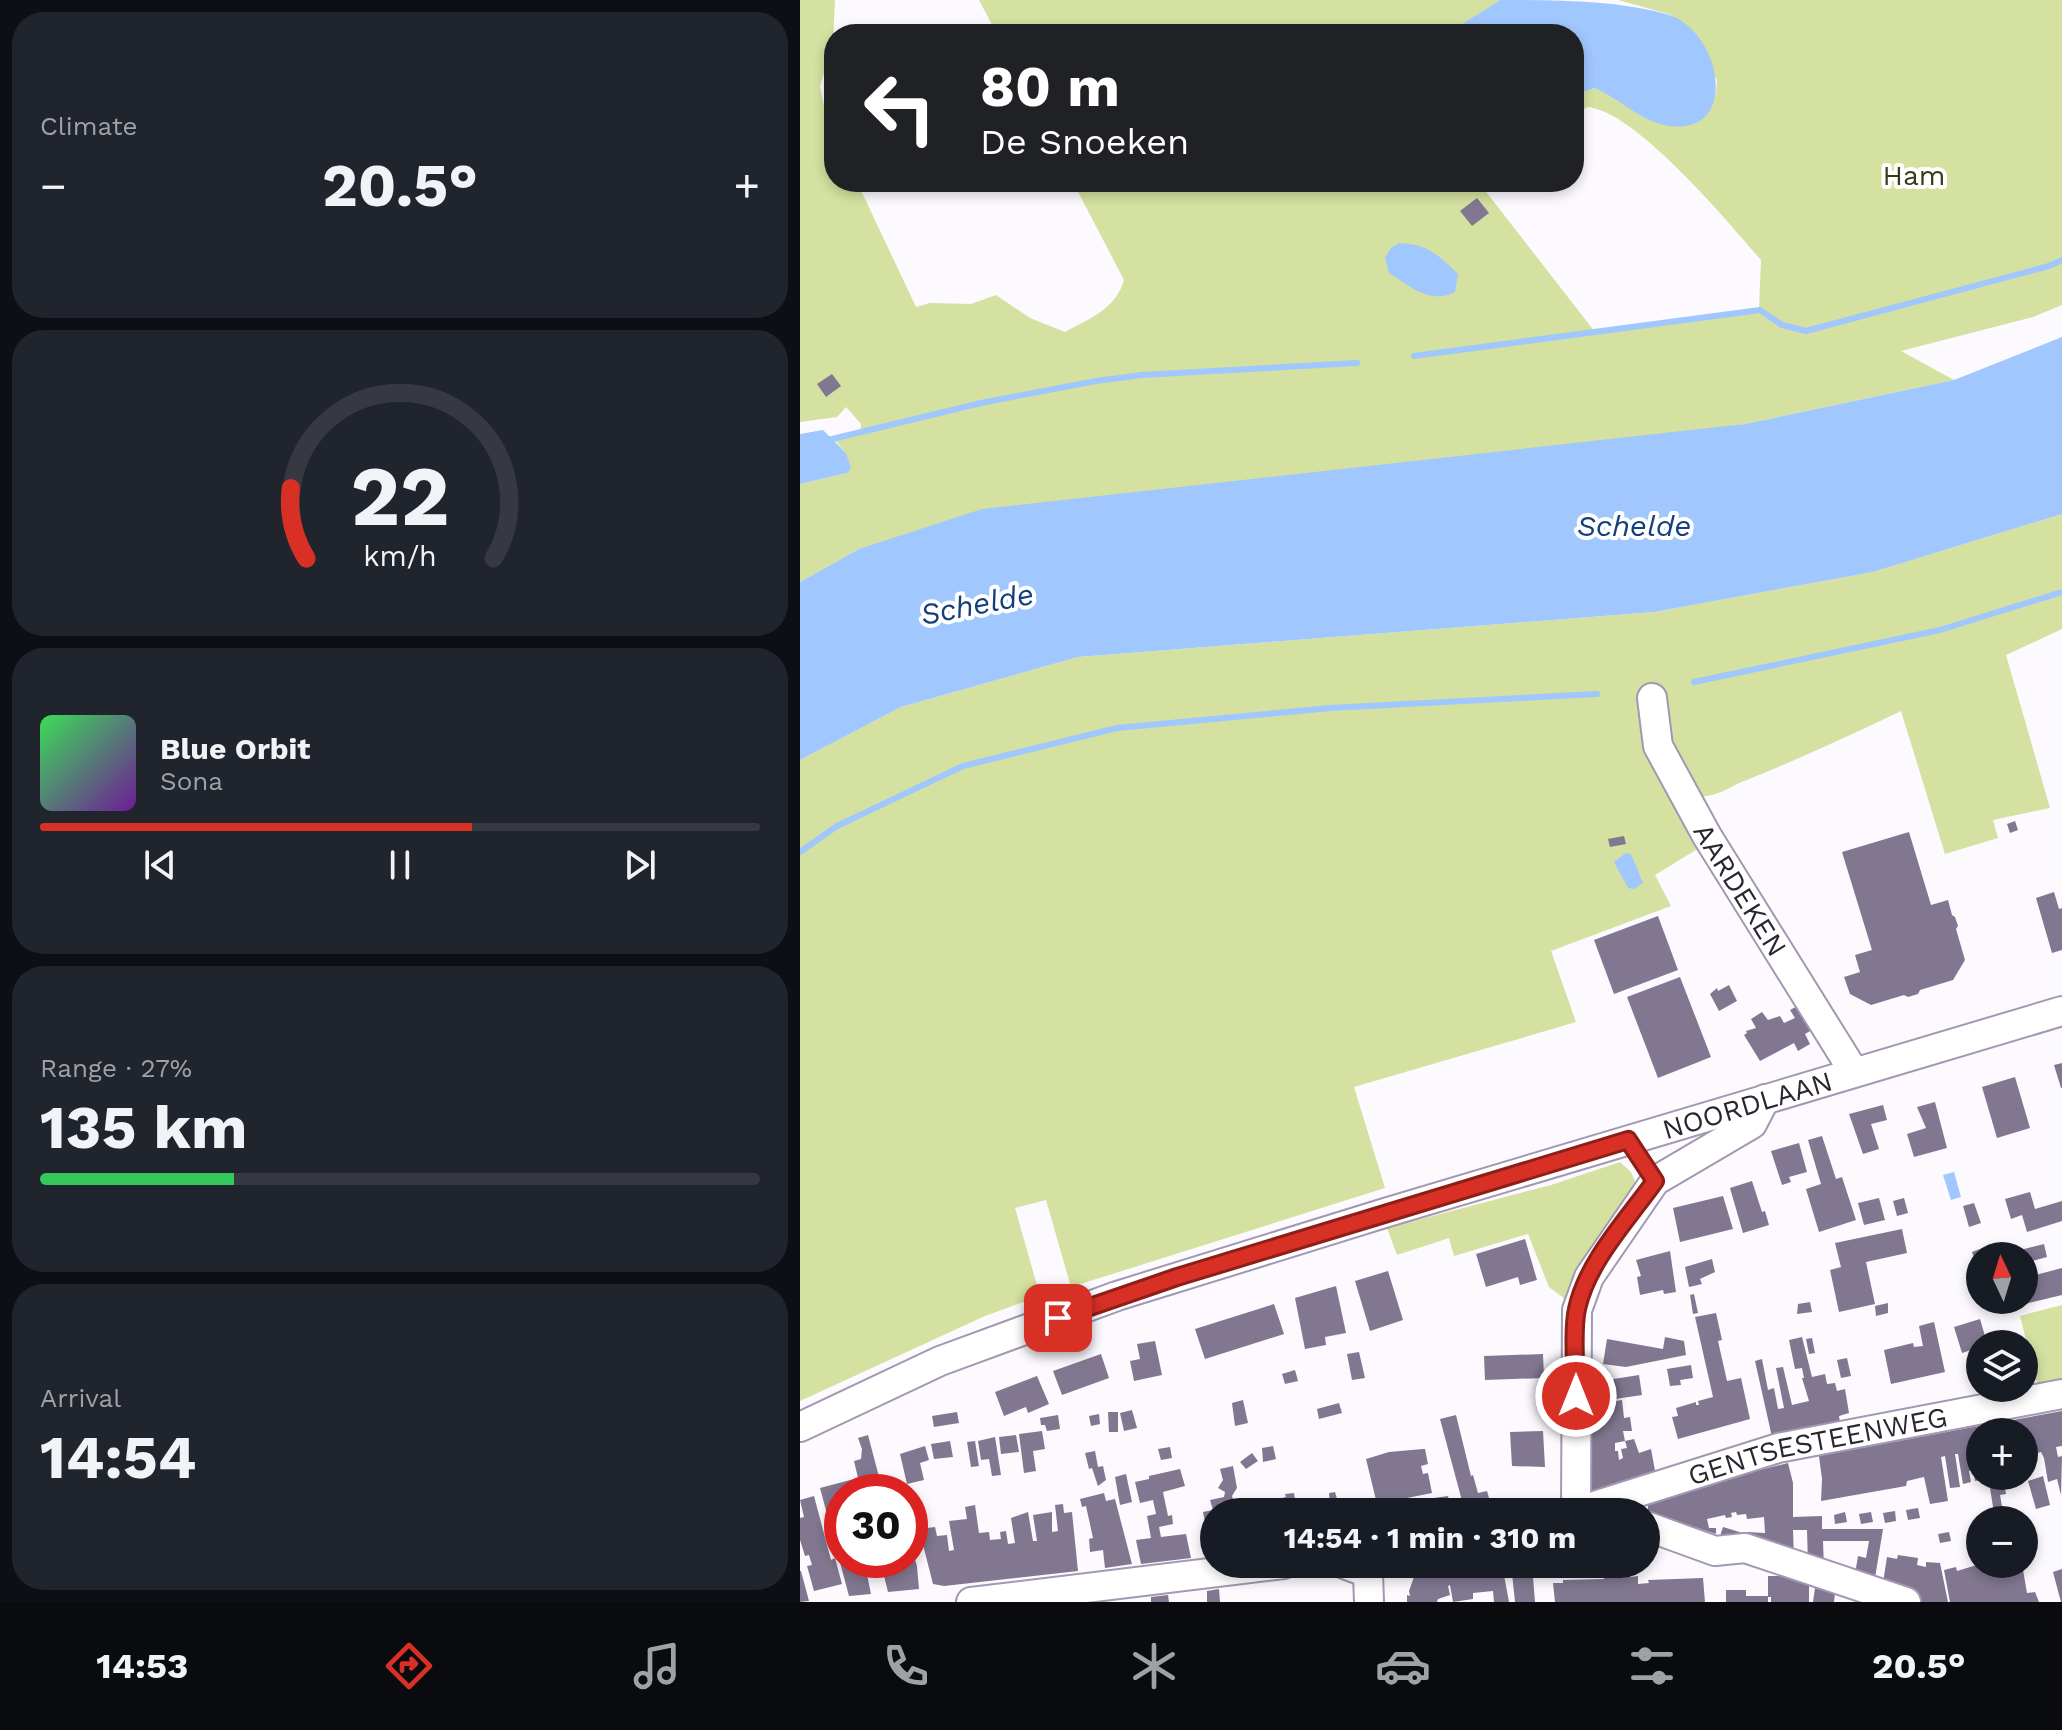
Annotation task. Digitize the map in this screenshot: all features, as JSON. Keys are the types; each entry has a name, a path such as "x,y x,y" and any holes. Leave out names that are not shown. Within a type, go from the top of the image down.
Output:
{"street":[{"name":"AARDEKEN","path":"1652,698 1658,746 1707,836 1854,1072"},
{"name":"NOORDLAAN","path":"800,1427 940,1361 1117,1296 2062,1011"},
{"path":"1576,1498 1577,1310 1589,1277 1655,1181 1752,1124 1765,1099"},
{"path":"1628,1140 1655,1181"},
{"name":"GENTSESTEENWEG","path":"1642,1498 1778,1448 2062,1394"},
{"path":"1660,1531 1715,1551 1745,1548 1906,1602"},
{"path":"971,1602 1200,1574"},
{"path":"1366,1578 1369,1602"}],"green space":[{"name":"Ham","path":"800,0 835,0 834,24 824,24 824,73 820,86 824,106 824,192 862,192 916,307 930,303 971,304 996,295 1030,318 1065,332 1100,312 1115,299 1124,280 1078,192 1486,192 1595,332 1759,310 1761,260 1705,196 1655,147 1607,113 1587,107 1584,109 1584,92 1594,88 1666,125 1710,110 1716,93 1717,80 1672,15 1618,0 2062,0 2062,305 2033,317 1901,351 1954,380 1745,424 859,549 800,582 800,484 847,473 846,453 833,438 860,432 861,424 846,407 837,417 800,422"},
{"path":"979,0 1500,0 1463,24 992,24"},
{"path":"2062,514 2062,629 2006,655 2050,808 1993,820 1998,838 1945,854 1901,711 1720,793 1698,797 1704,845 1655,875 1671,906 1551,951 1576,1022 1354,1087 1385,1188 1071,1287 1046,1200 1015,1208 1040,1296 985,1316 800,1401 800,760 901,707 1078,657 1654,612 1873,572"},
{"path":"1620,1162 1631,1172 1636,1184 1569,1302 1549,1287 1528,1234 1454,1256 1449,1238 1397,1255 1387,1228 1551,1185"},
{"path":"2062,1305 2062,1378 2038,1383 2038,1330 2024,1330 2020,1316 2038,1314 2038,1311"}],"water":[{"path":"1500,0 1608,4 1670,15 1689,26 1703,43 1712,63 1716,84 1713,103 1704,118 1688,126 1664,125 1594,88 1584,92 1584,24 1462,24"},
{"path":"1399,243 1425,248 1444,261 1458,274 1455,292 1429,295 1389,273 1385,258 1391,248"},
{"name":"Schelde","path":"2062,337 2062,514 1873,572 1654,612 1078,657 901,707 800,760 800,582 859,549 982,509 1745,424 1954,380"},
{"path":"823,430 846,453 851,468 847,473 800,484 800,434"},
{"path":"1626,853 1631,854 1643,883 1634,889 1628,888 1614,862"},
{"path":"1954,1172 1961,1197 1951,1200 1943,1175"}],"building":[{"path":"1477,198 1489,213 1472,226 1460,211"},
{"path":"832,374 841,386 826,397 817,384"},
{"path":"2015,821 2018,830 2010,833 2007,824"},
{"path":"1909,832 1931,905 1948,900 1958,926 1956,929 1965,960 1953,980 1920,990 1918,994 1871,1005 1850,994 1844,977 1860,972 1855,955 1872,950 1842,852"},
{"path":"1624,836 1626,844 1610,847 1608,839"},
{"path":"2054,892 2059,909 2062,908 2062,950 2052,953 2036,898"},
{"path":"1658,916 1678,970 1614,994 1594,940"},
{"path":"1680,977 1711,1057 1658,1078 1627,997"},
{"path":"1729,985 1737,1001 1719,1011 1710,994 1717,988 1718,991"},
{"path":"1803,1003 1817,1027 1805,1034 1810,1044 1798,1051 1794,1043 1760,1061 1744,1035 1746,1031 1756,1028 1751,1019 1762,1012 1768,1020 1780,1016 1784,1023 1795,1018 1790,1010"},
{"path":"2062,1063 2062,1088 2061,1088 2054,1065"},
{"path":"2015,1077 2030,1128 1997,1138 1982,1087"},
{"path":"1935,1102 1947,1148 1914,1157 1907,1134 1926,1128 1917,1107"},
{"path":"1883,1105 1887,1120 1871,1124 1879,1149 1863,1154 1849,1114"},
{"path":"1822,1136 1836,1179 1842,1177 1856,1220 1819,1232 1806,1189 1821,1184 1808,1140"},
{"path":"1799,1143 1807,1172 1789,1177 1791,1182 1782,1185 1771,1151"},
{"path":"1752,1181 1769,1225 1743,1233 1730,1188"},
{"path":"2030,1192 2035,1209 2062,1201 2062,1221 2027,1232 2022,1215 2011,1219 2005,1199"},
{"path":"1723,1196 1733,1229 1680,1242 1673,1208"},
{"path":"1879,1198 1885,1220 1864,1225 1858,1203"},
{"path":"1904,1198 1908,1213 1897,1216 1893,1201"},
{"path":"1974,1203 1981,1223 1969,1227 1963,1206"},
{"path":"1902,1229 1907,1253 1866,1262 1875,1304 1839,1312 1830,1270 1841,1267 1835,1243"},
{"path":"1525,1239 1537,1280 1520,1285 1518,1277 1486,1287 1476,1254"},
{"path":"2044,1244 2047,1257 2038,1259 2038,1246"},
{"path":"1670,1251 1676,1292 1664,1294 1663,1290 1640,1295 1637,1277 1641,1276 1636,1260"},
{"path":"1712,1259 1715,1272 1700,1279 1702,1284 1689,1287 1685,1267"},
{"path":"2062,1268 2062,1295 2038,1301 2038,1274"},
{"path":"1388,1271 1403,1320 1370,1331 1355,1281"},
{"path":"1336,1286 1346,1333 1325,1337 1326,1345 1305,1349 1295,1298"},
{"path":"1694,1294 1698,1313 1693,1314 1690,1295"},
{"path":"1810,1302 1812,1312 1797,1314 1798,1304"},
{"path":"1888,1303 1888,1313 1876,1316 1875,1306"},
{"path":"1274,1304 1284,1334 1205,1359 1195,1329"},
{"path":"1716,1313 1722,1340 1718,1341 1727,1381 1741,1378 1750,1419 1678,1439 1672,1417 1678,1416 1676,1408 1696,1402 1699,1405 1698,1401 1713,1397 1695,1317"},
{"path":"1980,1319 1983,1330 1966,1330 1966,1352 1962,1353 1954,1327"},
{"path":"1934,1322 1945,1372 1891,1384 1884,1350 1913,1343 1914,1347 1923,1346 1919,1326"},
{"path":"1665,1337 1684,1341 1686,1355 1626,1367 1603,1364 1607,1339 1663,1349"},
{"path":"1802,1337 1812,1377 1825,1374 1827,1384 1835,1383 1837,1391 1845,1389 1849,1413 1839,1416 1840,1422 1772,1437 1755,1361 1762,1359 1768,1390 1774,1388 1778,1409 1784,1408 1776,1368 1783,1367 1792,1405 1809,1401 1802,1368 1795,1369 1789,1340"},
{"path":"1812,1338 1815,1353 1809,1354 1806,1339"},
{"path":"1155,1341 1162,1375 1134,1381 1130,1361 1140,1359 1137,1344"},
{"path":"1359,1352 1365,1378 1352,1380 1347,1354"},
{"path":"1101,1354 1109,1378 1062,1395 1053,1371"},
{"path":"1543,1354 1544,1378 1485,1380 1484,1356"},
{"path":"1847,1358 1851,1376 1841,1378 1837,1360"},
{"path":"1691,1365 1693,1378 1680,1380 1681,1385 1670,1386 1667,1369"},
{"path":"1295,1370 1298,1381 1285,1384 1282,1374"},
{"path":"1639,1375 1642,1395 1602,1401 1622,1400 1624,1418 1630,1417 1632,1431 1623,1431 1625,1441 1634,1439 1639,1453 1651,1449 1656,1476 1588,1496 1582,1384","holes":["1625,1441 1627,1448 1621,1449 1623,1458 1619,1460 1615,1443"]},
{"path":"1037,1376 1049,1404 1028,1413 1026,1407 1004,1416 995,1392"},
{"path":"1243,1400 1248,1423 1235,1426 1232,1403"},
{"path":"1339,1403 1342,1413 1319,1419 1317,1409"},
{"path":"1132,1410 1137,1428 1124,1431 1120,1413"},
{"path":"2062,1411 2062,1446 2056,1447 2058,1457 2062,1456 2061,1495 2057,1479 2048,1482 2044,1458 2041,1452 2038,1453 2038,1418 2024,1418"},
{"path":"957,1412 959,1423 934,1427 932,1416"},
{"path":"1108,1412 1118,1412 1118,1432 1109,1432"},
{"path":"1099,1414 1100,1424 1091,1426 1089,1416"},
{"path":"1058,1415 1060,1429 1047,1431 1045,1425 1041,1425 1040,1418"},
{"path":"1456,1415 1471,1476 1478,1493 1487,1491 1489,1498 1461,1498 1440,1419"},
{"path":"1966,1428 1966,1483 1963,1484 1958,1454 1955,1454 1960,1487 1950,1488 1945,1456 1941,1457 1948,1501 1930,1504 1924,1477 1907,1481 1906,1486 1821,1501 1819,1456"},
{"path":"1042,1431 1045,1449 1033,1451 1036,1471 1024,1473 1019,1434"},
{"path":"1543,1431 1545,1467 1512,1466 1510,1432"},
{"path":"868,1435 878,1474 857,1474 854,1461 861,1459 862,1449 858,1438"},
{"path":"1016,1435 1019,1452 1001,1454 999,1437"},
{"path":"995,1437 1001,1475 992,1476 989,1459 981,1460 978,1441"},
{"path":"950,1441 953,1457 934,1459 931,1444"},
{"path":"975,1441 979,1466 971,1467 967,1442"},
{"path":"925,1446 929,1460 920,1463 923,1474 905,1474 900,1454"},
{"path":"1273,1446 1276,1459 1263,1462 1262,1448"},
{"path":"1170,1447 1172,1458 1161,1460 1158,1449"},
{"path":"1425,1449 1428,1464 1421,1466 1423,1474 1428,1473 1432,1493 1407,1498 1376,1498 1366,1459 1389,1452"},
{"path":"1095,1451 1098,1467 1103,1466 1106,1480 1098,1486 1085,1453"},
{"path":"1252,1453 1258,1461 1246,1469 1240,1462"},
{"path":"1788,1463 1793,1483 1793,1517 1822,1516 1822,1529 1883,1529 1874,1584 1855,1574 1858,1556 1866,1558 1869,1541 1823,1541 1824,1569 1808,1564 1807,1530 1793,1530 1794,1559 1720,1536 1723,1527 1746,1534 1765,1533 1764,1517 1747,1519 1746,1514 1737,1515 1736,1512 1731,1513 1732,1517 1726,1518 1725,1515 1707,1519 1709,1528 1716,1528 1716,1534 1660,1516 1660,1501"},
{"path":"1233,1466 1237,1488 1232,1498 1219,1498 1224,1497 1225,1492 1218,1488 1223,1480 1220,1469"},
{"path":"1180,1469 1185,1486 1163,1492 1173,1524 1159,1527 1161,1537 1186,1534 1191,1558 1141,1564 1136,1540 1151,1538 1147,1516 1156,1514 1153,1500 1140,1503 1135,1482"},
{"path":"1126,1474 1132,1502 1120,1505 1115,1477"},
{"path":"2043,1476 2050,1505 2038,1508 2031,1490 2038,1490 2038,1478"},
{"path":"1990,1490 2005,1490 2006,1494 2000,1495 2002,1506 1993,1506"},
{"path":"1104,1493 1106,1501 1115,1499 1132,1564 1105,1568 1103,1550 1090,1552 1089,1539 1093,1538 1086,1506 1082,1507 1080,1499"},
{"path":"1294,1493 1295,1498 1282,1498 1286,1497 1285,1494"},
{"path":"814,1496 824,1534 824,1578 840,1578 842,1584 814,1591 807,1566 812,1565 809,1555 805,1556 800,1540 800,1518 804,1517 800,1500"},
{"path":"1063,1504 1064,1513 1072,1512 1078,1571 944,1586 933,1584 928,1564 928,1528 935,1527 937,1536 947,1535 949,1551 954,1550 949,1521 967,1519 965,1507 975,1505 979,1533 989,1532 990,1540 1001,1539 1000,1532 1006,1531 1008,1544 1015,1543 1011,1518 1028,1512 1033,1541 1037,1541 1033,1515 1052,1512 1052,1532 1058,1531 1055,1505"},
{"path":"1918,1508 1920,1518 1908,1520 1906,1510"},
{"path":"1895,1511 1896,1521 1885,1523 1883,1513"},
{"path":"1845,1512 1847,1522 1835,1524 1834,1515"},
{"path":"1871,1512 1873,1522 1861,1524 1859,1514"},
{"path":"1949,1532 1951,1541 1940,1543 1938,1534"},
{"path":"1898,1555 1918,1558 1917,1565 1926,1567 1926,1562 1940,1563 1948,1602 1922,1602 1882,1589 1887,1557 1897,1559"},
{"path":"1956,1567 1957,1571 1966,1568 1966,1578 2024,1578 2027,1593 2035,1592 2039,1602 1950,1602 1944,1570"},
{"path":"2062,1569 2062,1602 2061,1602 2053,1572"},
{"path":"801,1571 809,1601 800,1602"},
{"path":"1768,1576 1809,1576 1809,1602 1771,1602 1771,1597 1768,1597 1768,1602 1726,1602 1726,1590 1746,1590 1746,1596 1768,1596"},
{"path":"844,1578 868,1578 871,1594 849,1596"},
{"path":"884,1578 918,1578 919,1589 888,1592"},
{"path":"1414,1578 1505,1578 1509,1602 1494,1602 1493,1591 1473,1593 1473,1599 1453,1602 1450,1585 1450,1595 1437,1602 1407,1602"},
{"path":"1512,1578 1533,1578 1535,1602 1515,1602"},
{"path":"1638,1578 1638,1584 1649,1583 1648,1580 1703,1578 1705,1602 1555,1602 1553,1583"},
{"path":"1816,1581 1836,1584 1834,1602 1813,1602"},
{"path":"1219,1589 1220,1602 1207,1602 1207,1591"},
{"path":"1168,1595 1169,1602 1151,1602 1151,1597"}],"waterway":[{"path":"1414,356 1760,310 1782,325 1806,331 2062,260"},
{"path":"828,440 981,403 1096,381 1142,375 1357,363"},
{"path":"1694,682 1940,630 2062,592"},
{"path":"800,852 837,826 963,766 1117,728 1330,708 1597,694"}],"route":[{"path":"1058,1318 1177,1277 1628,1140 1655,1181 1589,1277 1577,1310 1576,1396"}]}
